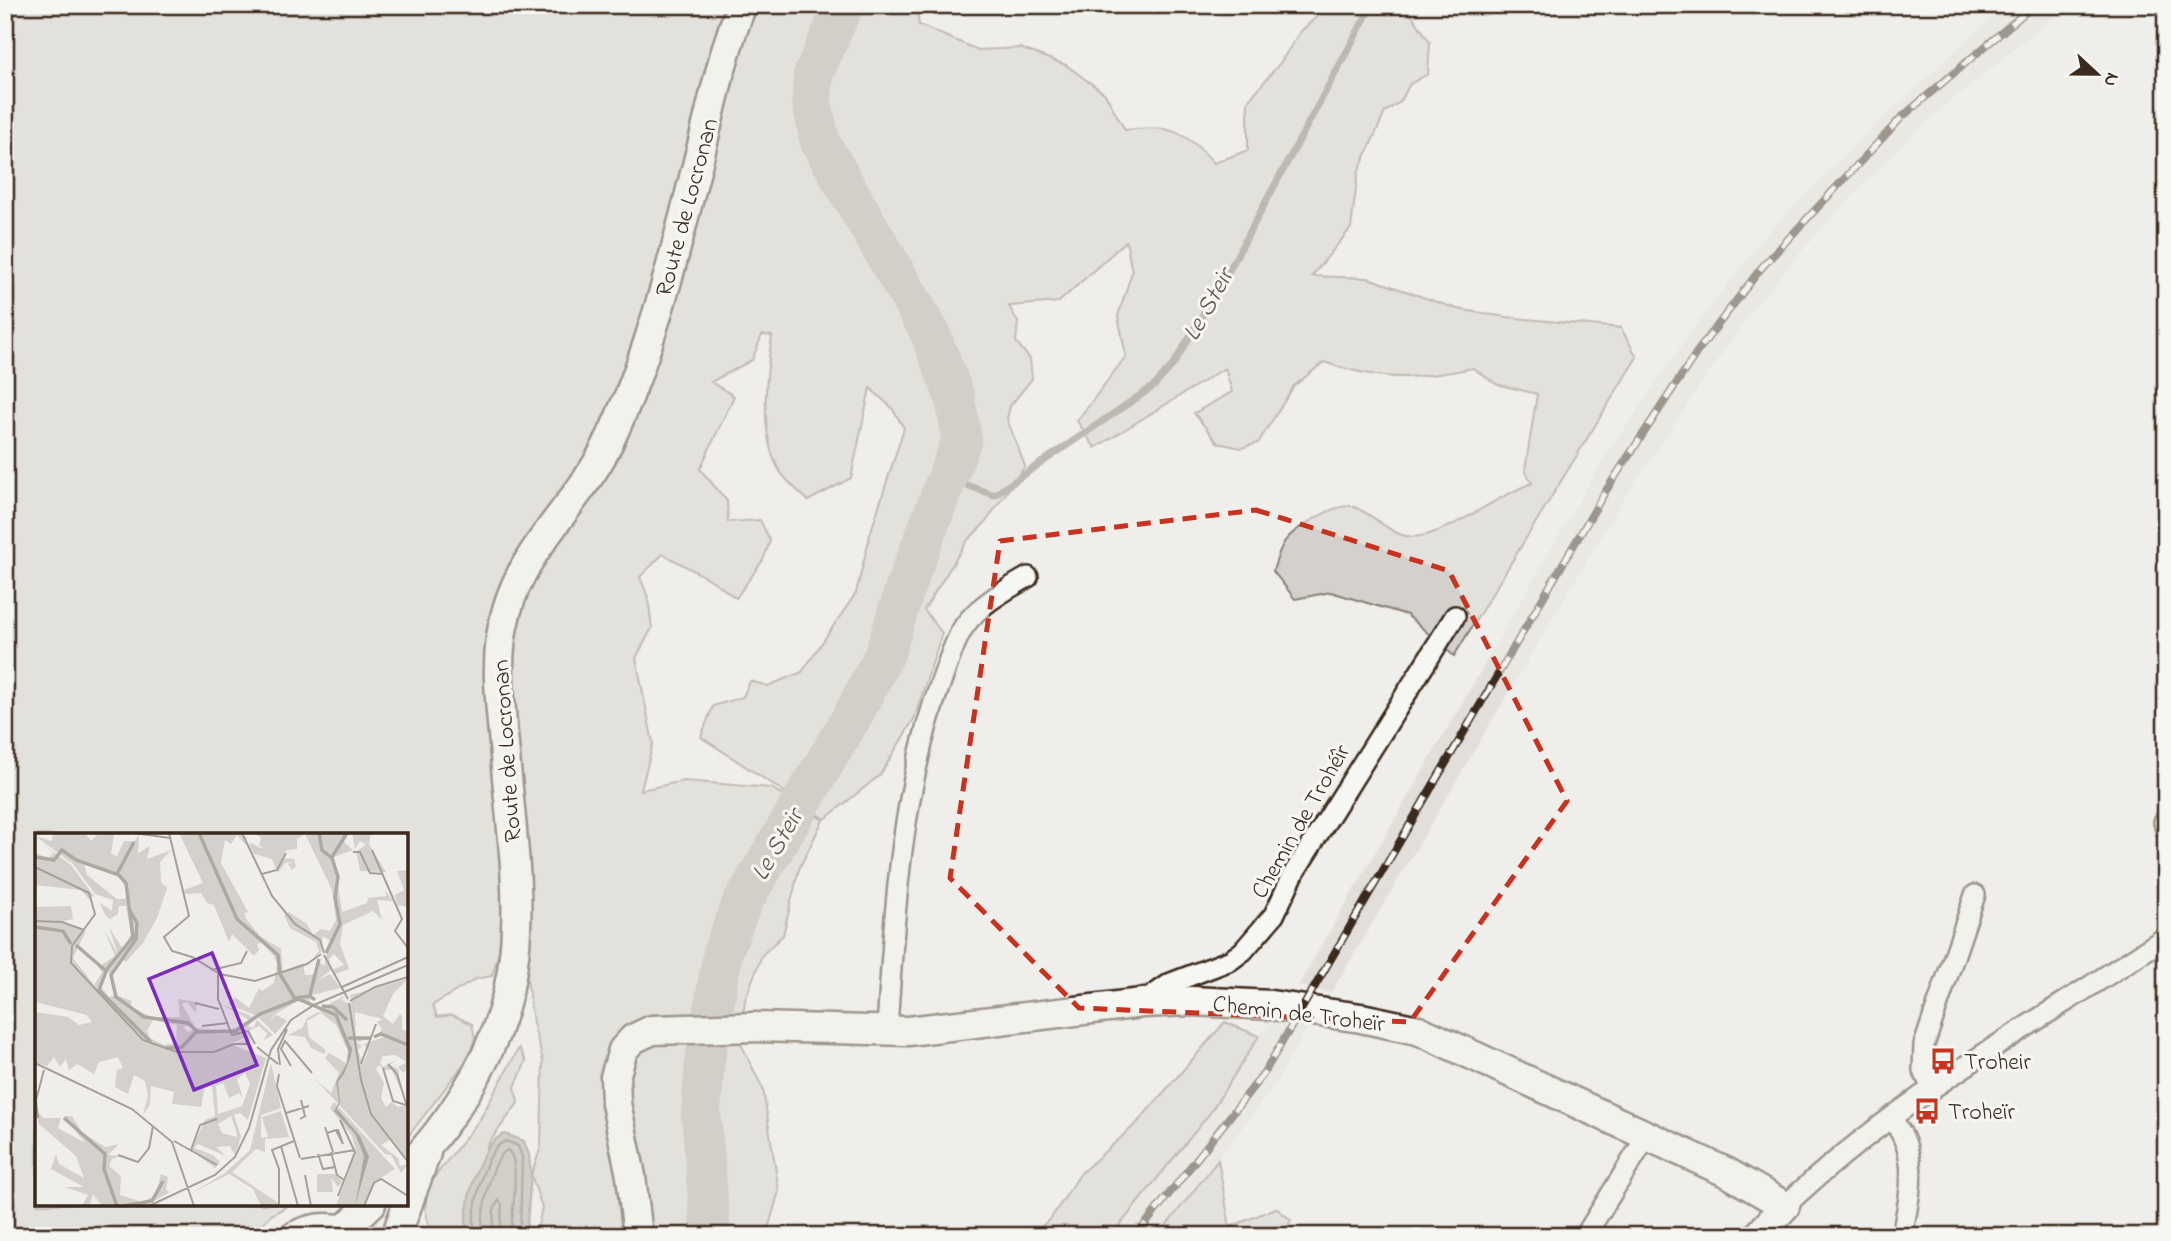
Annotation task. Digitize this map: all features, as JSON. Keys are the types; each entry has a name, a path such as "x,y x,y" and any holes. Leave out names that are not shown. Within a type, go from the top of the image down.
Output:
{"street":[{"name":"Route de Locronan","path":"408,1167 427,1148 486,1058 501,1024 510,987 517,919 498,669 507,610 528,559 597,464 628,397 677,245 725,58 742,5"},
{"path":"887,1030 904,837 934,699 958,637 967,622 989,602 1028,577"},
{"name":"Chemin de Trohéîr","path":"1142,1003 1171,982 1231,960 1260,933 1274,915 1295,872 1455,615"},
{"path":"1932,1087 1923,1070 1924,1045 1975,895"},
{"path":"1758,1236 1812,1180 1932,1087 2166,937"},
{"name":"Chemin de Troheïr","path":"638,1236 631,1177 616,1103 615,1077 623,1050 634,1039 652,1030 671,1027 887,1030 941,1028 1142,1003 1192,1001 1272,1004 1398,1025 1446,1042 1728,1173 1785,1206"},
{"path":"1891,1118 1910,1149 1910,1180 1902,1236"},
{"path":"1586,1236 1647,1136"},
{"name":"Route de Locronan","path":"408,1202 427,1148"},
{"path":"295,1236 324,1227 352,1233 370,1206"},
{"name":"Route de Locronan","path":"396,1236 407,1206"}],"highlighted area":[{"path":"1256,510 1449,571 1567,801 1410,1022 1079,1008 950,878 1000,541"}],"shaded area":[{"path":"5,5 916,5 919,25 978,50 1020,48 1066,65 1105,94 1125,130 1153,128 1175,132 1194,143 1214,163 1248,150 1248,101 1280,63 1300,32 1330,5 1412,5 1409,11 1430,42 1428,74 1410,84 1400,102 1385,112 1358,173 1351,228 1312,276 1368,278 1457,309 1506,317 1621,328 1637,357 1454,656 1407,615 1331,592 1295,599 1273,571 1283,544 1290,536 1317,517 1338,508 1354,507 1396,533 1415,537 1453,524 1532,483 1525,470 1537,394 1496,384 1473,368 1398,377 1364,373 1324,362 1294,386 1258,443 1241,448 1218,443 1194,413 1232,392 1225,368 1095,448 1077,421 1126,356 1118,316 1132,272 1126,241 1059,302 1009,306 1018,322 1016,342 1030,359 1032,379 1010,406 1007,419 1025,466 985,523 967,541 924,610 942,633 914,719 880,775 825,819 701,737 713,706 743,697 750,681 768,686 802,672 856,593 871,531 904,428 892,408 870,388 851,478 808,501 784,477 772,454 766,421 766,403 772,336 762,335 752,360 711,382 734,396 700,469 727,501 728,522 760,520 770,541 763,560 736,598 713,581 663,554 640,577 648,597 652,628 636,658 653,743 641,790 684,781 771,788 823,820 799,869 783,935 762,955 745,1000 740,1042 763,1089 779,1191 766,1236 536,1236 542,1207 531,1175 541,1147 543,1060 533,1023 523,951 508,918 492,976 476,979 433,1005 437,1017 453,1015 472,1024 475,1038 469,1057 408,1136 408,833 35,833 35,1206 287,1206 271,1215 250,1236 5,1236"},
{"path":"2005,5 2067,5 1927,121 1804,248 1744,321 1622,501 1331,993 1298,986 1603,460 1696,325 1771,229 1864,136"},
{"path":"1312,1020 1274,1086 1158,1236 1111,1236 1210,1113 1259,1036 1275,1021"},
{"path":"1225,1022 1259,1036 1210,1113 1111,1236 1031,1236 1051,1218 1081,1173 1137,1123"},
{"path":"519,1048 526,1061 515,1087 518,1103 488,1144 465,1229 467,1236 431,1236 425,1208 429,1184 480,1119"},
{"path":"1218,1160 1230,1227 1276,1208 1291,1220 1282,1236 1158,1236"}],"water":[{"path":"505,1134 524,1141 529,1155 531,1175 526,1236 467,1236 467,1211 474,1178 487,1149"}],"waterway":[{"name":"Le Steir","path":"711,1236 701,1114 705,1059 723,951 741,905 853,715 885,653 906,585 962,439 955,398 929,331 820,142 812,102 813,75 844,5"},
{"name":"Le Steir","path":"947,478 994,495 1154,386 1173,365 1227,274 1372,5"}],"railway":[{"path":"1136,1236 1264,1073 1605,492 1697,352 1762,267 1902,117 2034,5"}],"place":[{"name":"Troheir","path":"1943,1061"},
{"name":"Troheïr","path":"1927,1111"}]}
